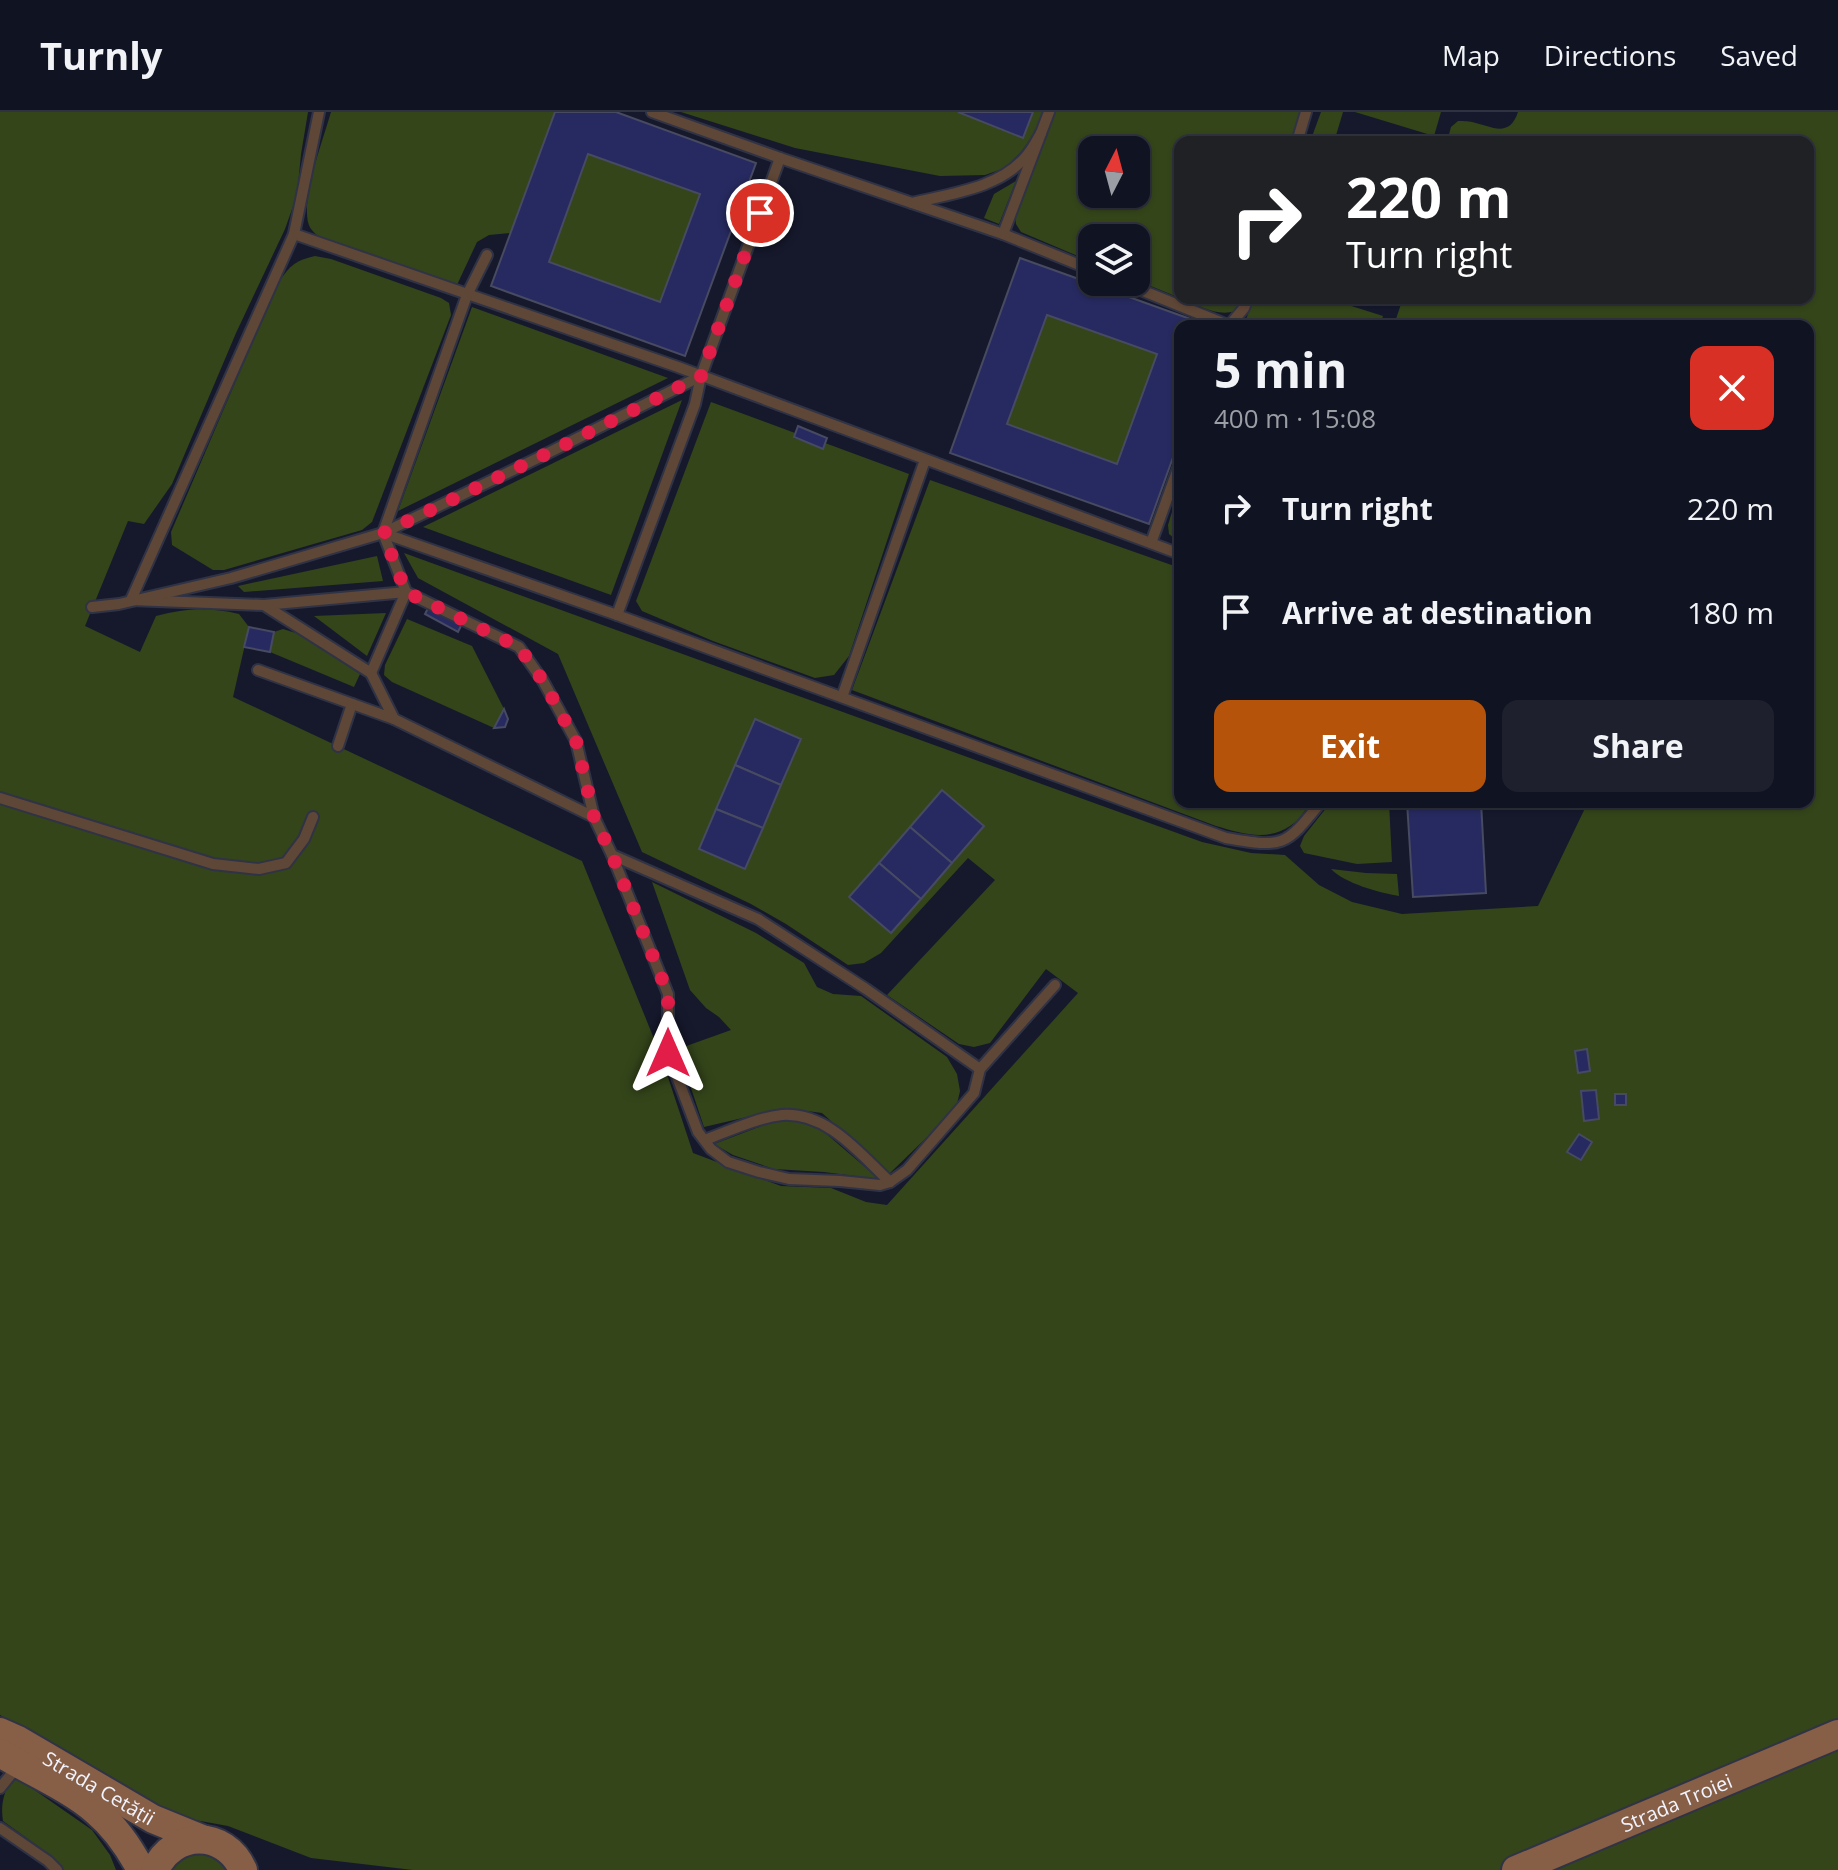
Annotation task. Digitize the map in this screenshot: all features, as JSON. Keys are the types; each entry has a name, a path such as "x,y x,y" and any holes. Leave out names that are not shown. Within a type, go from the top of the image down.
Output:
{"main road":[{"name":"Strada Cetății","path":"0,1732 153,1819 218,1843 236,1858 243,1870"},
{"name":"Strada Troiei","path":"1516,1870 1838,1734"},
{"name":"Strada Cetății","path":"10,1759 97,1812 115,1831 141,1870"},
{"name":"Strada Cetății","path":"155,1870 170,1849 180,1843 202,1839"}],"lane":[{"path":"131,600 294,234 319,112"},
{"path":"652,112 1003,234 1078,264"},
{"path":"1003,234 1049,112"},
{"path":"1299,136 1306,112"},
{"path":"911,203 963,191 993,180 1027,156 1041,133"},
{"path":"617,615 695,404 701,376 780,158"},
{"path":"294,234 701,376 1174,552"},
{"path":"371,673 406,592 383,533 467,295 487,255"},
{"path":"1150,294 1174,304"},
{"path":"1175,304 1214,320"},
{"path":"92,607 105,607 231,578 383,533 701,376"},
{"path":"842,697 925,460"},
{"path":"1151,543 1174,480"},
{"path":"383,533 617,615 1226,838 1258,844 1281,843 1297,832 1316,808"},
{"path":"131,600 264,605 406,592 519,647 543,681 576,741 594,817 668,994 668,1053 698,1132 711,1149 728,1162 789,1179 880,1185 890,1182 907,1170 974,1093 980,1069 1055,985"},
{"path":"264,605 371,673 394,719"},
{"path":"258,670 394,719 594,817"},
{"path":"338,746 352,704"},
{"path":"0,798 213,864 259,869 286,863 304,839 313,817"},
{"path":"612,855 758,919 866,989 980,1069"},
{"path":"705,1140 763,1119 800,1115 819,1121 835,1131 890,1182"},
{"path":"0,1788 10,1759 37,1760 103,1798 130,1804"},
{"path":"0,1828 57,1870"}],"green space":[{"path":"0,112 308,112 297,195 285,229 236,333 172,484 144,524 128,521 85,626 140,652 156,616 198,609 239,614 249,627 233,697 582,861 661,1056 693,1153 781,1186 831,1188 866,1202 887,1205 1078,993 1046,969 990,1043 974,1047 959,1044 887,995 995,880 968,858 881,953 864,963 848,965 751,904 642,852 558,654 418,578 404,553 1202,842 1251,853 1285,855 1319,885 1352,902 1402,914 1538,906 1585,808 1814,808 1814,320 1390,320 1391,318 1396,319 1401,304 1814,304 1814,136 1449,136 1451,127 1463,121 1504,128 1510,126 1518,112 1838,112 1838,1870 413,1870 311,1858 228,1826 173,1816 0,1715","holes":["755,719 801,739 745,869 699,849","983,826 891,933 850,897"]},
{"path":"331,112 555,112 511,233 489,235 477,242 456,287 324,240 310,228 308,197"},
{"path":"681,112 1043,112 1035,133 1005,168 985,175 940,176 795,148"},
{"path":"1054,112 1300,112 1293,136 1174,136 1174,296 1150,286 1150,224 1078,224 1078,256 1021,232 1015,215"},
{"path":"1321,112 1343,112 1336,136 1312,136"},
{"path":"1355,112 1441,112 1434,136"},
{"path":"588,154 700,194 660,302 549,262"},
{"path":"1016,181 999,224 984,218 994,194"},
{"path":"315,256 441,298 449,303 451,315 372,522 362,530 224,570 213,570 172,545 171,532 277,285 292,266"},
{"path":"1196,304 1239,304 1235,311 1208,309"},
{"path":"1252,304 1345,304 1383,316 1382,320 1246,320"},
{"path":"472,307 668,378 398,511"},
{"path":"1047,315 1157,354 1117,464 1007,424"},
{"path":"682,400 611,595 423,527"},
{"path":"711,402 795,433 794,438 822,448 825,443 909,474 849,656 834,675 815,678 713,641 642,611 636,601"},
{"path":"930,480 1174,566 1174,808 1306,808 1293,824 1272,834 1244,833 1216,826 852,690"},
{"path":"1174,506 1174,538 1169,534 1168,525"},
{"path":"377,556 383,581 244,592 238,586"},
{"path":"386,613 367,656 314,616"},
{"path":"407,619 472,646 504,709 494,728 392,682 384,675 385,665"},
{"path":"283,629 299,634 360,674 354,687 270,652 274,632"},
{"path":"1326,808 1389,808 1392,862 1357,864 1304,853 1300,846"},
{"path":"1331,869 1397,874 1399,896 1353,883"},
{"path":"652,882 756,933 804,963 817,987 833,994 861,996 947,1057 957,1074 960,1091 952,1113 890,1173 822,1113 785,1108 704,1127 678,1049 731,1030 690,990"},
{"path":"789,1120 807,1123 823,1131 879,1179 774,1169 733,1155 714,1144 769,1123"},
{"path":"13,1775 92,1830 110,1855 116,1870 63,1870 53,1857 3,1821 4,1797"},
{"path":"193,1852 213,1855 229,1870 169,1870 175,1862"}],"building":[{"path":"555,112 616,112 756,163 685,356 491,286","holes":["588,154 700,194 660,302 549,262"]},
{"path":"958,112 1033,112 1023,138"},
{"path":"1020,258 1078,279 1078,296 1126,296 1193,320 1174,320 1174,455 1149,524 950,453","holes":["1047,315 1157,354 1117,464 1007,424"]},
{"path":"798,426 827,438 823,449 794,437"},
{"path":"430,604 463,622 458,632 425,614"},
{"path":"249,627 274,632 270,652 244,647"},
{"path":"504,709 508,719 505,727 494,728"},
{"path":"755,719 801,739 781,785 735,765"},
{"path":"735,765 781,785 763,828 716,809"},
{"path":"942,790 984,826 952,863 910,827"},
{"path":"1407,808 1481,808 1486,893 1413,897"},
{"path":"716,809 763,828 745,869 699,849"},
{"path":"910,827 952,863 921,899 879,863"},
{"path":"879,863 921,899 891,933 849,897"},
{"path":"1587,1049 1590,1071 1578,1073 1575,1051"},
{"path":"1596,1090 1599,1119 1584,1121 1581,1091"},
{"path":"1615,1094 1626,1094 1626,1105 1615,1105"},
{"path":"1579,1134 1592,1142 1581,1160 1567,1152"}],"route":[{"path":"668,1053 668,994 594,817 576,741 543,681 519,647 406,592 383,533 701,376 760,213"}]}
